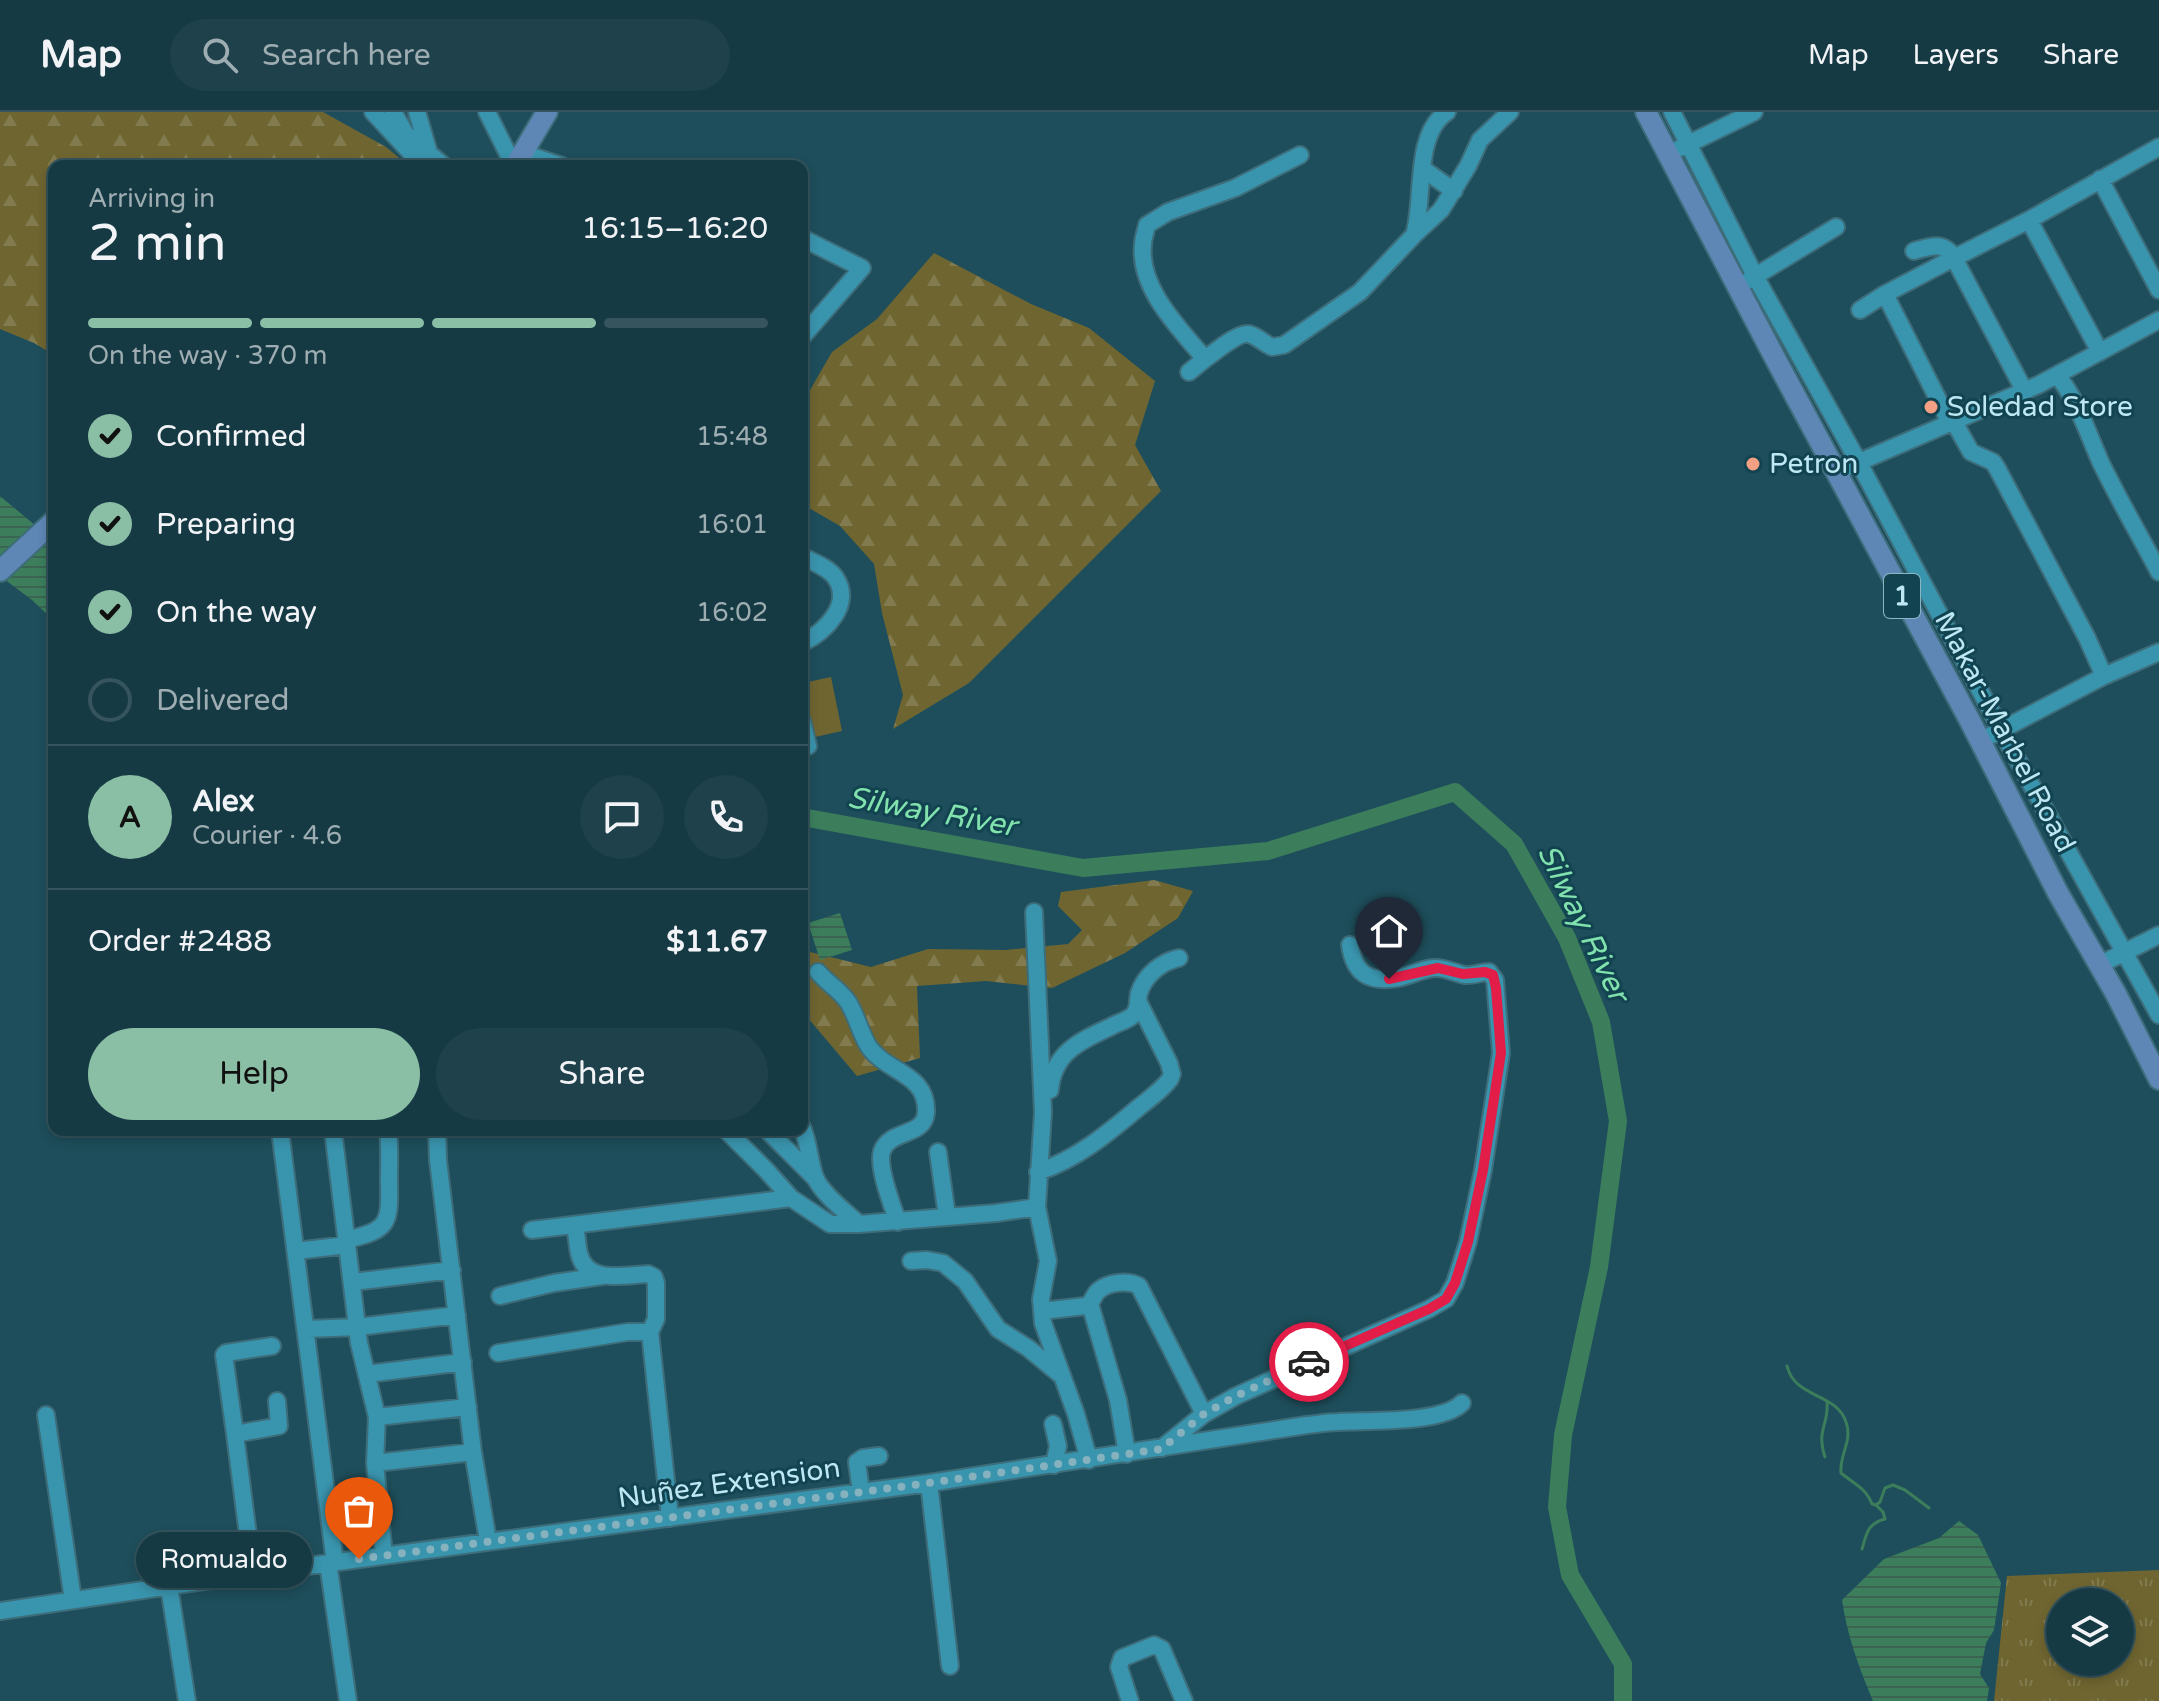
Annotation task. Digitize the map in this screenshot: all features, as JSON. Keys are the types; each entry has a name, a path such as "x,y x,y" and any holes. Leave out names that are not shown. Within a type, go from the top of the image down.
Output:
{"main road":[{"name":"Makar-Marbel Road","path":"1646,112 1668,154 1746,281 1836,472 2159,1079"},
{"path":"518,160 540,116"},
{"path":"0,571 48,527"}],"street":[{"path":"373,112 426,160"},
{"path":"393,112 426,160"},
{"path":"417,112 426,160"},
{"path":"487,112 516,160"},
{"path":"1414,235 1429,134 1438,119 1447,112"},
{"path":"1189,372 1237,337 1247,334 1272,347 1284,345 1360,292 1441,210 1480,140 1510,112"},
{"path":"1672,112 1746,281 1859,463 2001,730 2159,1015"},
{"path":"1668,154 1754,112"},
{"path":"1860,310 2159,147"},
{"path":"1205,359 1156,297 1144,264 1142,245 1147,225 1168,212 1235,188 1300,155"},
{"path":"1423,169 1454,191"},
{"path":"2100,179 2159,290"},
{"path":"2029,220 2100,352"},
{"path":"1746,281 1836,227"},
{"path":"808,241 849,261 851,280 808,323"},
{"path":"1914,251 1931,246 1946,247 2024,390"},
{"path":"1885,294 1971,452 1993,462 1997,468 2104,676"},
{"path":"1836,472 2057,375 2159,320"},
{"path":"2057,375 2071,393 2109,479 2159,572"},
{"path":"808,559 836,578 841,597 835,616 826,628 808,639"},
{"path":"1980,741 2104,676 2159,652"},
{"path":"1034,912 1043,1112 1037,1207 1048,1261 1041,1299 1043,1323 1089,1460"},
{"path":"2099,965 2159,935"},
{"path":"1161,1449 1204,1414 1236,1396 1429,1309 1446,1299 1455,1283 1468,1242 1483,1170 1501,1053 1495,980 1489,972 1469,975 1438,968 1400,978 1367,977 1355,965 1350,945"},
{"path":"1041,1171 1048,1151 1053,1071 1067,1051 1132,1016 1143,986 1152,972 1179,958"},
{"path":"818,972 840,991 850,1005 871,1049 885,1062 913,1079 925,1100 924,1122 918,1128 892,1138 881,1155 898,1222"},
{"path":"1041,1171 1083,1151 1170,1079 1169,1063 1138,1001"},
{"path":"281,1136 348,1701"},
{"path":"334,1136 358,1327 377,1417 375,1463 384,1556"},
{"path":"296,1251 347,1243 381,1227 390,1213 389,1136"},
{"path":"437,1136 473,1452 488,1541"},
{"path":"732,1136 791,1198 830,1224 898,1222 1037,1207"},
{"path":"773,1136 859,1224"},
{"path":"806,1136 815,1178"},
{"path":"938,1152 947,1216"},
{"path":"532,1230 791,1198"},
{"path":"575,1226 578,1252 583,1264 602,1276"},
{"path":"911,1261 943,1263 965,1281 998,1329 1028,1348 1062,1376"},
{"path":"353,1282 452,1270"},
{"path":"500,1296 602,1276 648,1274 654,1277 656,1319 650,1332 670,1518"},
{"path":"1042,1311 1085,1306 1090,1304 1098,1291 1107,1287 1130,1283 1139,1286 1204,1414"},
{"path":"1090,1304 1118,1400 1127,1454"},
{"path":"306,1329 358,1327 457,1315"},
{"path":"498,1353 628,1332 650,1332"},
{"path":"253,1574 224,1355 272,1346"},
{"path":"367,1374 463,1362"},
{"path":"235,1434 279,1426 277,1401"},
{"name":"Nuñez Extension","path":"0,1611 488,1541 929,1483 1318,1424 1400,1420 1449,1411 1462,1403"},
{"path":"377,1417 468,1407"},
{"path":"46,1415 73,1600"},
{"path":"1053,1424 1058,1446 1054,1465"},
{"path":"375,1463 473,1452"},
{"path":"861,1492 857,1462 879,1456"},
{"path":"929,1483 950,1666"},
{"path":"169,1586 187,1701"},
{"path":"1130,1701 1119,1667 1122,1658 1154,1645 1162,1649 1184,1701"}],"green space":[{"path":"0,112 323,112 386,147 402,160 48,160 48,351 0,329"},
{"path":"934,253 1031,304 1089,328 1155,381 1135,445 1161,491 969,683 893,729 903,695 882,613 874,564 840,526 808,507 808,394 832,352 877,319"},
{"path":"831,677 842,731 815,737 808,706 808,682"},
{"path":"1154,880 1193,891 1178,918 1125,953 1052,988 986,981 917,986 920,1058 857,1076 808,1018 808,951 871,967 928,949 1006,950 1068,944 1082,930 1058,906 1061,892"},
{"path":"2159,1570 2159,1701 1994,1701 2007,1576"}],"shaded area":[{"path":"0,496 48,536 48,615 0,576"},
{"path":"840,913 852,950 820,960 808,923"},
{"path":"1959,1521 1978,1535 2001,1583 1994,1630 1986,1643 1980,1674 1989,1688 1987,1701 1873,1701 1854,1651 1842,1600 1884,1559 1939,1538"}],"waterway":[{"name":"Silway River","path":"808,818 1083,868 1268,851 1455,792 1514,844 1567,938 1601,1022 1618,1121 1599,1267 1563,1435 1557,1507 1570,1575 1623,1664 1623,1701"},
{"path":"1787,1366 1798,1384 1841,1412 1848,1429 1841,1473 1863,1490 1872,1504 1880,1502 1885,1488 1893,1485 1929,1508"},
{"path":"1825,1457 1822,1434 1827,1403"},
{"path":"1862,1549 1871,1526 1885,1519 1876,1505"}],"way so far":[{"path":"359,1559 1161,1449 1204,1414 1309,1362"}],"place":[{"name":"Soledad Store","path":"1931,407"},
{"name":"Petron","path":"1753,464"},
{"name":"Romualdo","path":"359,1559"}],"route":[{"path":"1309,1362 1446,1299 1455,1283 1468,1242 1501,1053 1493,975 1489,972 1469,975 1438,968 1389,979"}]}
